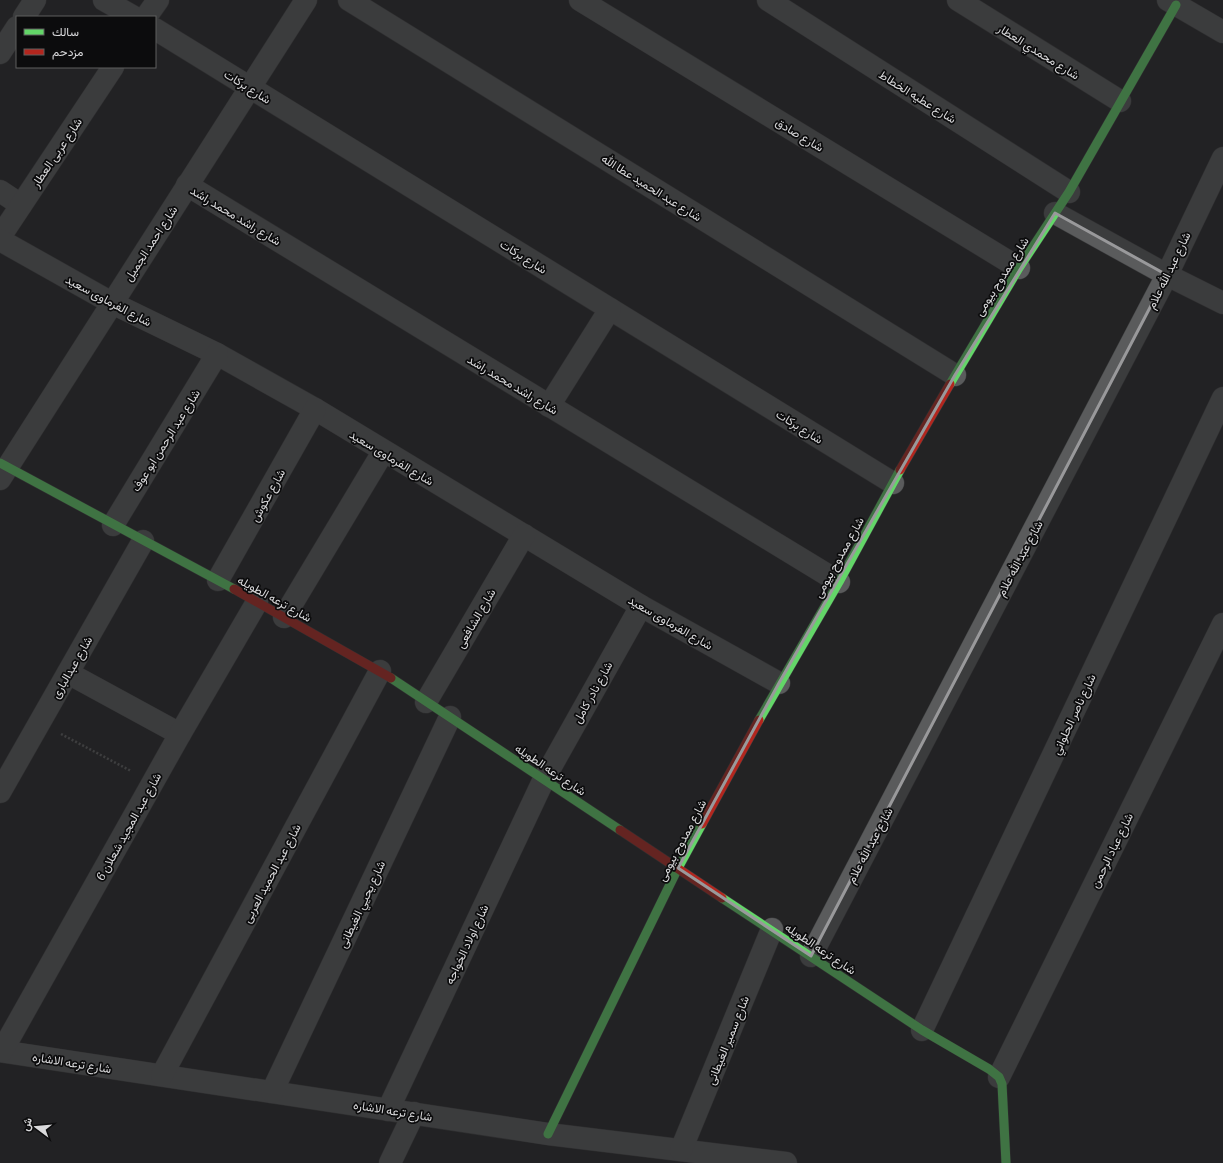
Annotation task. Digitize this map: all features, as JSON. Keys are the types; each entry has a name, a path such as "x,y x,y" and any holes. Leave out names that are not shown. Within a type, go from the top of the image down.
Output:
{"street":[{"path":"25,16 35,0"},
{"path":"104,0 132,16"},
{"path":"147,16 158,0"},
{"name":"شارع احمد الجميل","path":"2,469 112,303 306,0"},
{"name":"شارع عبد الحميد عطا الله","path":"349,0 955,375"},
{"name":"شارع صادق","path":"580,0 1019,268"},
{"name":"شارع عطيه الخطاط","path":"768,0 1069,192"},
{"name":"شارع محمدي العطار","path":"958,0 1120,101"},
{"path":"1172,2 1223,32"},
{"name":"شارع ممدوح بيومى","path":"548,1134 678,868 779,683 839,582 893,482 955,375 1019,268 1069,192 1120,101 1172,2"},
{"path":"0,53 16,29"},
{"name":"شارع بركات","path":"156,30 893,482"},
{"name":"شارع عربى العطار","path":"0,239 112,68"},
{"name":"شارع عبد الله علام","path":"811,956 1167,275 1223,158"},
{"name":"شارع راشد محمد راشد","path":"187,185 839,582"},
{"path":"0,191 21,205"},
{"path":"1055,213 1167,275 1223,303"},
{"name":"شارع الفرماوى سعيد","path":"0,239 112,303 217,354 315,409 383,452 524,534 641,606 779,683"},
{"path":"549,406 610,309"},
{"name":"شارع عبد الرحمن ابو عوف","path":"113,525 217,354"},
{"name":"شارع ناصر الحلواني","path":"922,1030 1223,398"},
{"name":"شارع عكوش","path":"218,580 315,409"},
{"path":"284,617 383,452"},
{"name":"شارع ترعه الطويله","path":"2,469 218,580 380,671 922,1030 990,1069 999,1077"},
{"name":"شارع الشافعى","path":"426,702 524,534"},
{"name":"شارع عبدالبارى","path":"0,792 143,541"},
{"name":"شارع عبد المجيد شعلان 6","path":"1,1051 152,783 257,602"},
{"name":"شارع نادر كامل","path":"544,779 641,606"},
{"name":"شارع عباد الرحمن","path":"999,1077 1223,624"},
{"name":"شارع عبد الحميد العربى","path":"162,1075 380,671"},
{"path":"68,673 180,734"},
{"name":"شارع يحيي الغيطانى","path":"272,1092 450,717"},
{"name":"شارع اولاد الخواجه","path":"388,1110 544,779"},
{"name":"شارع سمير الغيطانى","path":"681,1150 772,930"},
{"name":"شارع ترعه الاشاره","path":"1,1051 548,1134 786,1163"},
{"path":"999,1077 1002,1084 1006,1163"},
{"path":"390,1163 414,1113"}],"path":[{"path":"40,722 152,783"}],"highlighted area":[{"path":"1055,213 1167,275 811,956 678,868 779,683 955,375"}],"traffic: fast":[{"path":"950,384 1019,268 1069,192 1176,5"},
{"path":"0,463 234,589"},
{"path":"759,720 839,582 900,470"},
{"path":"391,678 620,830"},
{"path":"548,1134 678,868 702,824"},
{"path":"722,898 922,1030 989,1069 999,1077 1002,1084 1006,1163"}],"traffic: jam":[{"path":"900,470 950,384"},
{"path":"234,589 391,678"},
{"path":"702,824 759,720"},
{"path":"620,830 722,898"}]}
